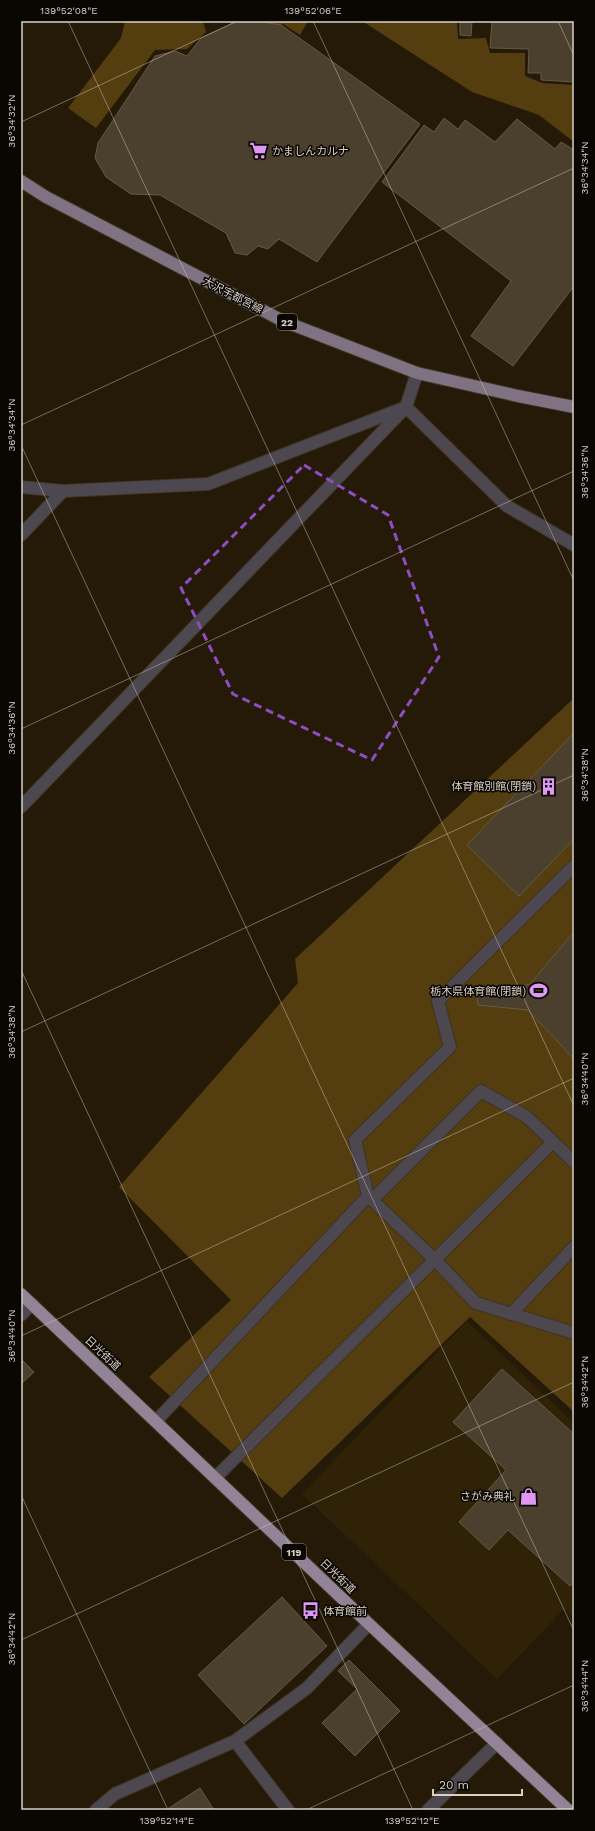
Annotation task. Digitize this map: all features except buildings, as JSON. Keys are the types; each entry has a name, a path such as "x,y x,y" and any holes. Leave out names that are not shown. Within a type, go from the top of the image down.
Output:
{"highway":[{"name":"日光街道","path":"21,1294 156,1420 369,1624 568,1810"}],"main road":[{"name":"大沢宇都宮線","path":"21,181 46,197 283,321 417,373 574,407"}],"street":[{"path":"21,807 406,407 417,373"},
{"path":"21,487 63,491 208,484 406,407"},
{"path":"406,407 508,506 574,545"},
{"path":"21,535 63,491"},
{"path":"574,866 438,1001 450,1047 355,1140 370,1198 434,1259 476,1303 574,1333"},
{"path":"156,1420 370,1198 481,1091 526,1117 574,1162"},
{"path":"216,1477 553,1142"},
{"path":"511,1314 574,1247"},
{"path":"21,1315 32,1304"},
{"path":"96,1810 116,1794 234,1741 307,1688 369,1624"},
{"path":"234,1741 285,1809"},
{"path":"428,1810 496,1743"}],"highlighted area":[{"path":"304,465 388,515 439,657 372,760 233,694 181,588"}],"shaded area":[{"path":"125,21 206,21 203,22 206,32 187,49 155,50 96,128 68,108 121,38"},
{"path":"233,21 308,21 300,35 283,24 271,31 245,28"},
{"path":"362,21 457,21 458,39 486,38 490,53 525,53 525,76 542,83 574,85 574,142 539,115 472,92"},
{"path":"574,698 574,1412 470,1317 282,1498 149,1377 231,1300 119,1187 298,983 295,959"},
{"path":"467,1321 574,1423 574,1618 564,1609 497,1679 302,1494"}],"place":[{"name":"かましんカルナ","path":"259,151"},
{"name":"体育館別館(閉鎖)","path":"549,786"},
{"name":"栃木県体育館(閉鎖)","path":"539,991"},
{"name":"さがみ典礼","path":"528,1496"},
{"name":"体育館前","path":"310,1611"}]}
